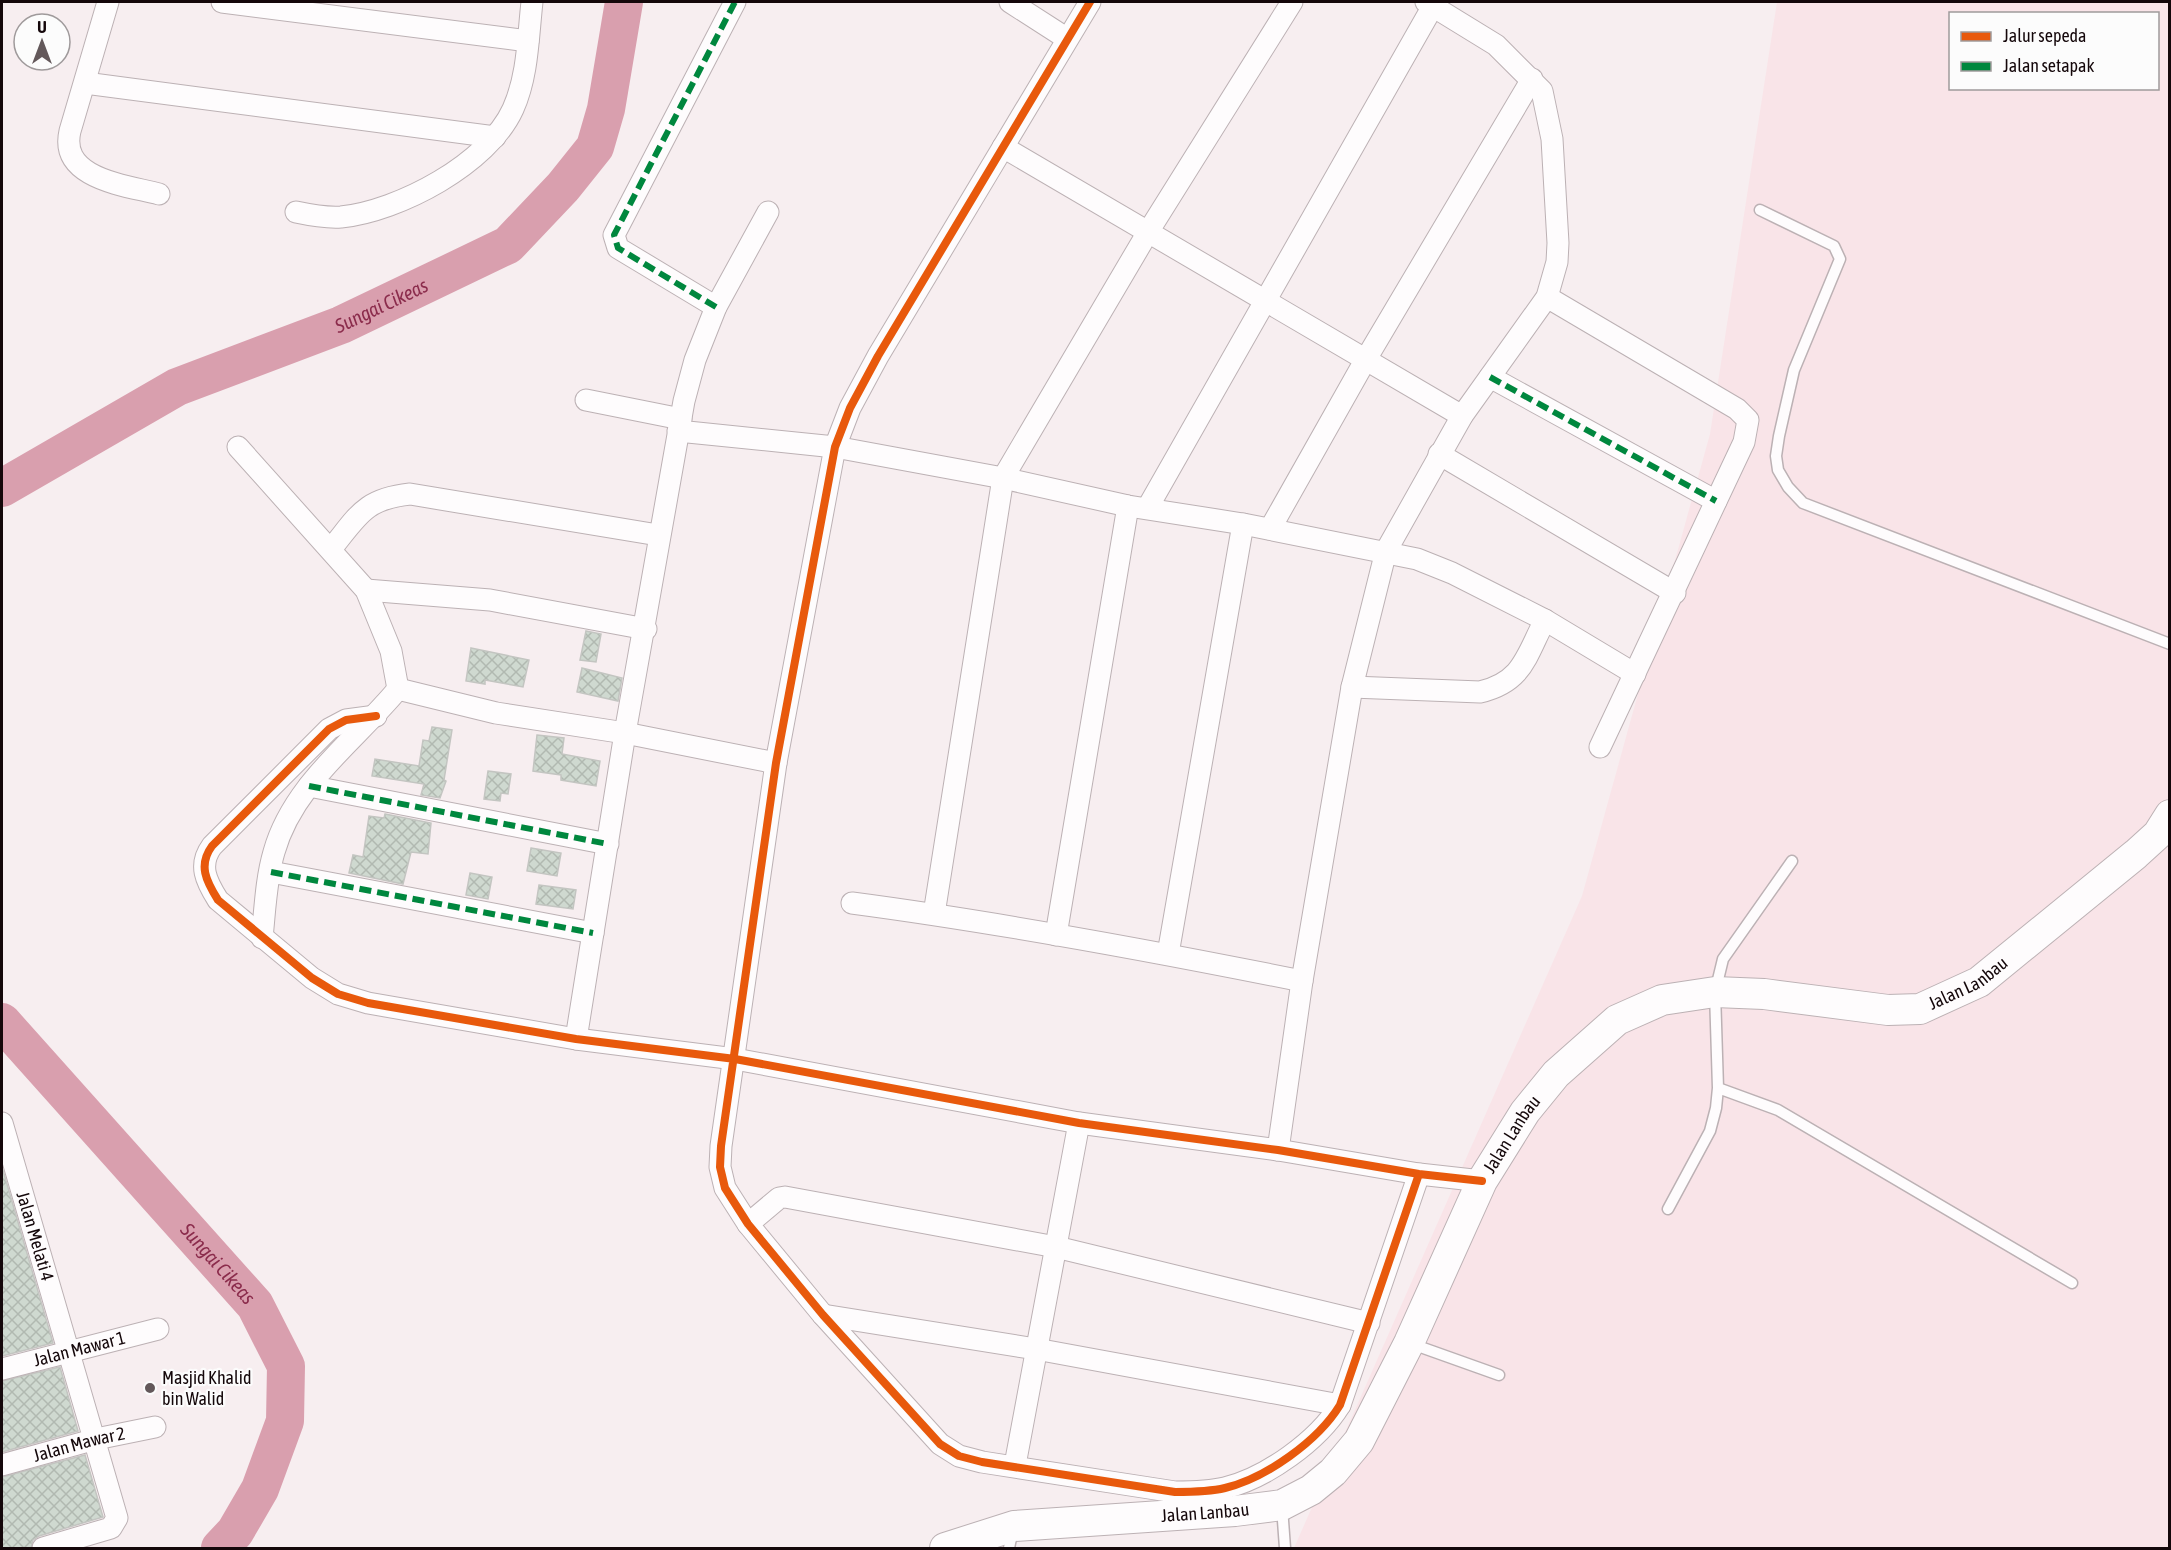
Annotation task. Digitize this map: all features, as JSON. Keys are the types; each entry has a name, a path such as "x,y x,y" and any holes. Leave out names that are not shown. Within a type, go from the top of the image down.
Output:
{"street":[{"path":"108,2 67,143 69,154 86,172 159,194"},
{"path":"222,2 528,41"},
{"path":"296,212 340,217 373,210 422,190 475,157 495,137 512,110 520,91 532,2"},
{"path":"716,306 618,248 614,235 735,2"},
{"path":"1011,2 1066,38"},
{"path":"1090,2 1066,38 865,378 835,447 776,763 720,1167 724,1188 748,1224 823,1315 940,1444 959,1456 982,1462 1015,1465 1175,1492 1227,1488 1279,1464 1331,1419 1340,1405 1419,1174"},
{"path":"934,914 1003,478 1148,232 1292,2"},
{"path":"1056,935 1138,507 1267,300 1429,4 1496,45 1542,91 1549,117 1554,169 1557,262 1547,297 1462,416 1386,551 1352,687 1302,981 1278,1150"},
{"path":"1269,529 1366,359 1532,79"},
{"path":"85,83 495,137"},
{"path":"1003,147 1462,416"},
{"path":"576,1040 625,733 645,629 658,536 695,360 716,306 768,212"},
{"path":"1547,297 1744,415 1748,420 1748,431 1675,593 1599,747"},
{"path":"1490,377 1716,501"},
{"path":"586,400 680,425 835,447 1003,478 1138,507 1386,551 1417,559 1452,573 1545,620 1635,674"},
{"path":"238,447 366,590 391,651 398,689 376,716 358,730 298,800 280,834 273,854 262,938"},
{"path":"1439,454 1675,593"},
{"path":"331,549 365,507 392,496 410,494 658,536"},
{"path":"1168,954 1243,524"},
{"path":"366,590 490,600 645,629"},
{"path":"1352,687 1480,692 1496,688 1508,683 1523,664 1545,620"},
{"path":"398,689 496,713 625,733 776,763"},
{"path":"376,716 346,720 329,729 231,827 206,855 203,867 207,883 218,900 312,978 338,994 368,1003 576,1040 735,1059 1079,1123 1278,1150 1419,1174 1482,1181"},
{"path":"309,786 608,844"},
{"name":"Jalan Lanbau","path":"945,1548 1012,1537 1282,1505 1311,1490 1333,1473 1359,1441 1409,1343 1482,1181 1525,1112 1556,1074 1617,1020 1662,1000 1714,992 1764,994 1888,1010 1920,1009 1952,997 1980,982 2136,854 2158,834 2169,815"},
{"path":"271,872 593,933"},
{"path":"852,903 934,914 1168,954 1302,981"},
{"name":"Jalan Melati 4","path":"2,1122 116,1510 115,1525 43,1548"},
{"path":"1015,1465 1079,1123"},
{"path":"748,1224 779,1198 785,1197 1056,1247 1369,1323"},
{"path":"823,1315 1036,1349 1340,1405"},
{"name":"Jalan Mawar 1","path":"2,1369 158,1329"},
{"name":"Jalan Mawar 2","path":"2,1465 96,1439 155,1427"}],"lane":[{"path":"1760,210 1834,246 1840,259 1794,370 1779,436 1778,470 1796,497 1803,503 2169,644"},
{"path":"1668,1209 1710,1131 1718,1088 1714,992 1723,959 1792,861"},
{"path":"1718,1088 1778,1110 2072,1283"},
{"path":"1409,1343 1499,1375"},
{"path":"1282,1505 1286,1548"}],"shaded area":[{"path":"1777,2 2169,2 2169,1548 1294,1548 1582,896 1710,434"}],"building":[{"path":"586,631 601,634 596,662 580,660"},
{"path":"471,648 529,660 523,687 485,680 485,684 466,681"},
{"path":"582,668 622,678 618,701 577,692"},
{"path":"432,727 452,730 444,780 446,781 440,798 421,795 424,784 372,776 375,759 419,766 423,740 429,741"},
{"path":"537,735 564,738 562,754 600,761 596,786 561,780 561,775 533,771"},
{"path":"488,771 511,774 508,794 501,793 500,801 484,799"},
{"path":"385,814 431,823 428,854 411,852 403,884 349,873 353,855 363,857 369,816 384,818"},
{"path":"531,848 561,853 557,876 527,871"},
{"path":"470,873 492,877 488,899 466,895"},
{"path":"539,885 576,890 573,909 536,904"},
{"path":"2,1167 53,1343 2,1356"},
{"path":"60,1367 78,1431 2,1452 2,1381"},
{"path":"85,1455 103,1517 39,1536 33,1540 31,1548 2,1548 2,1477"}],"waterway":[{"name":"Sungai Cikeas","path":"2,488 177,387 341,325 508,245 563,187 595,147 606,109 624,2"},
{"name":"Sungai Cikeas","path":"2,1022 255,1305 286,1366 285,1421 260,1489 235,1532 220,1548"}],"marked path":[{"path":"716,307 618,248 614,235 735,2"},
{"path":"1490,377 1716,501"},
{"path":"309,786 608,844"},
{"path":"271,872 593,933"}],"cycle path":[{"path":"1090,2 878,356 850,408 835,447 776,763 721,1146 720,1167 725,1188 748,1224 823,1315 940,1444 959,1456 982,1462 1175,1492 1188,1492 1225,1488 1274,1467 1319,1432 1340,1405 1419,1174"},
{"path":"376,716 346,720 329,729 212,846 205,860 207,880 218,900 312,978 338,994 368,1003 576,1039 735,1059 1079,1123 1278,1150 1419,1174 1482,1181"}],"place":[{"name":"Masjid Khalid bin Walid","path":"150,1388"}]}
